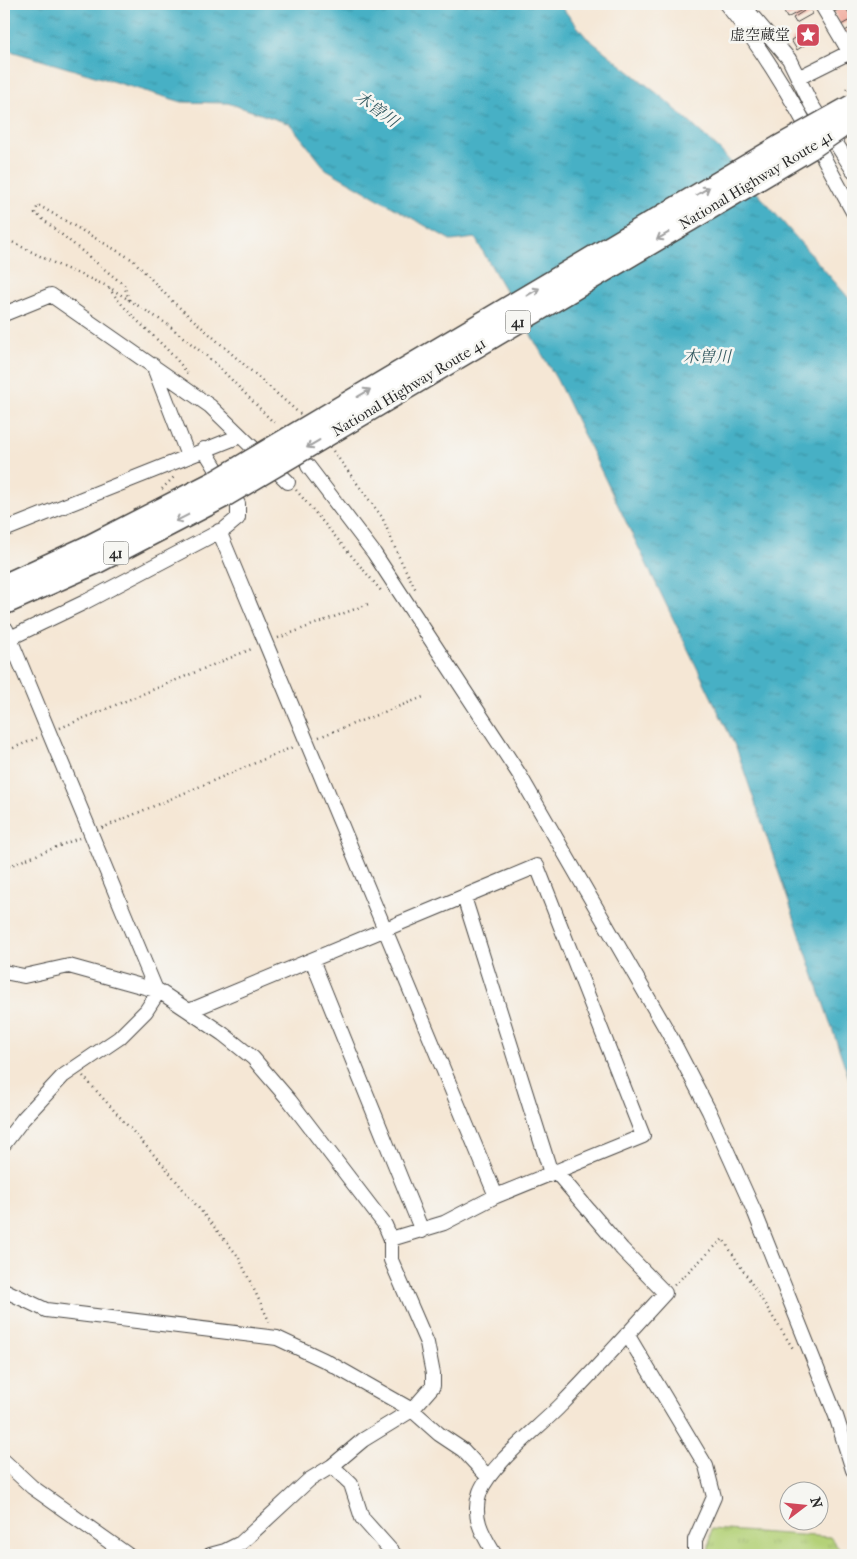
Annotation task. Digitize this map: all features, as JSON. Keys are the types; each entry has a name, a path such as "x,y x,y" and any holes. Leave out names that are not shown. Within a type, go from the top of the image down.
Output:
{"highway":[{"path":"778,147 853,92"},
{"name":"National Highway Route 41","path":"4,604 96,563 778,147 853,105"},
{"name":"National Highway Route 41","path":"4,585 89,546 173,504 221,488 810,149 853,119"},
{"path":"810,149 853,126"},
{"path":"4,569 154,506 173,504"},
{"path":"6,632 96,563"}],"street":[{"path":"726,4 750,33 785,88 853,212"},
{"path":"742,4 768,31 800,77 811,104 853,170"},
{"path":"800,77 852,55 827,6"},
{"path":"4,314 51,296 153,364 210,406 288,482"},
{"path":"153,364 188,456"},
{"path":"4,530 240,436"},
{"path":"157,991 50,732 6,632 219,531 238,518 238,504 204,449"},
{"path":"308,466 374,554 519,774 669,1034 709,1111 755,1213 836,1416 853,1470"},
{"path":"219,531 267,642 496,1196"},
{"path":"189,1011 538,866 644,1136 557,1173 496,1196 444,1223 391,1239"},
{"path":"464,897 549,1167 557,1173 622,1249 666,1293 563,1404 488,1477 480,1493 476,1514 480,1530 495,1555"},
{"path":"312,960 422,1231"},
{"path":"4,972 24,976 69,966 157,991 224,1034 253,1058 316,1135 384,1225 391,1239 391,1260 427,1343 433,1374 432,1386 426,1397 412,1410 364,1440 332,1466 309,1480 241,1543 224,1552 210,1555"},
{"path":"4,1144 23,1119 63,1076 119,1038 146,1011 157,991"},
{"path":"4,1290 46,1310 277,1338 324,1360 412,1410 439,1434 463,1450 488,1477"},
{"path":"627,1334 706,1466 714,1497 695,1540 695,1555"},
{"path":"4,1461 32,1487 121,1554"},
{"path":"332,1466 351,1484 362,1518 395,1555"}],"path":[{"path":"130,300 124,285 35,212 38,204 133,260 172,300 300,414"},
{"path":"4,238 60,266 108,286 167,324 215,363 278,428"},
{"path":"108,286 122,306 180,363 190,377"},
{"path":"333,450 382,517 418,595"},
{"path":"288,482 389,599"},
{"path":"4,752 267,642 371,603"},
{"path":"4,868 307,741 426,696"},
{"path":"76,1067 164,1166 238,1256 277,1338"},
{"path":"666,1293 723,1239 796,1352"}],"green space":[{"path":"711,1529 830,1537 844,1555 708,1555"}],"water":[{"name":"木曽川","path":"4,4 559,4 586,37 663,98 720,150 853,303 853,1090 737,750 557,380 475,238 452,241 326,169 290,124 228,103 182,102 4,49"}],"building":[{"path":"780,4 799,4 802,10 787,18"},
{"path":"810,4 812,14 796,23 793,18 804,11 802,7"},
{"path":"844,4 852,19 841,25 834,12 840,9 838,6"},
{"path":"853,26 853,38 851,39 845,31"},
{"path":"803,33 806,44 797,50 791,40"}],"place":[{"name":"虚空蔵堂","path":"808,35"}]}
